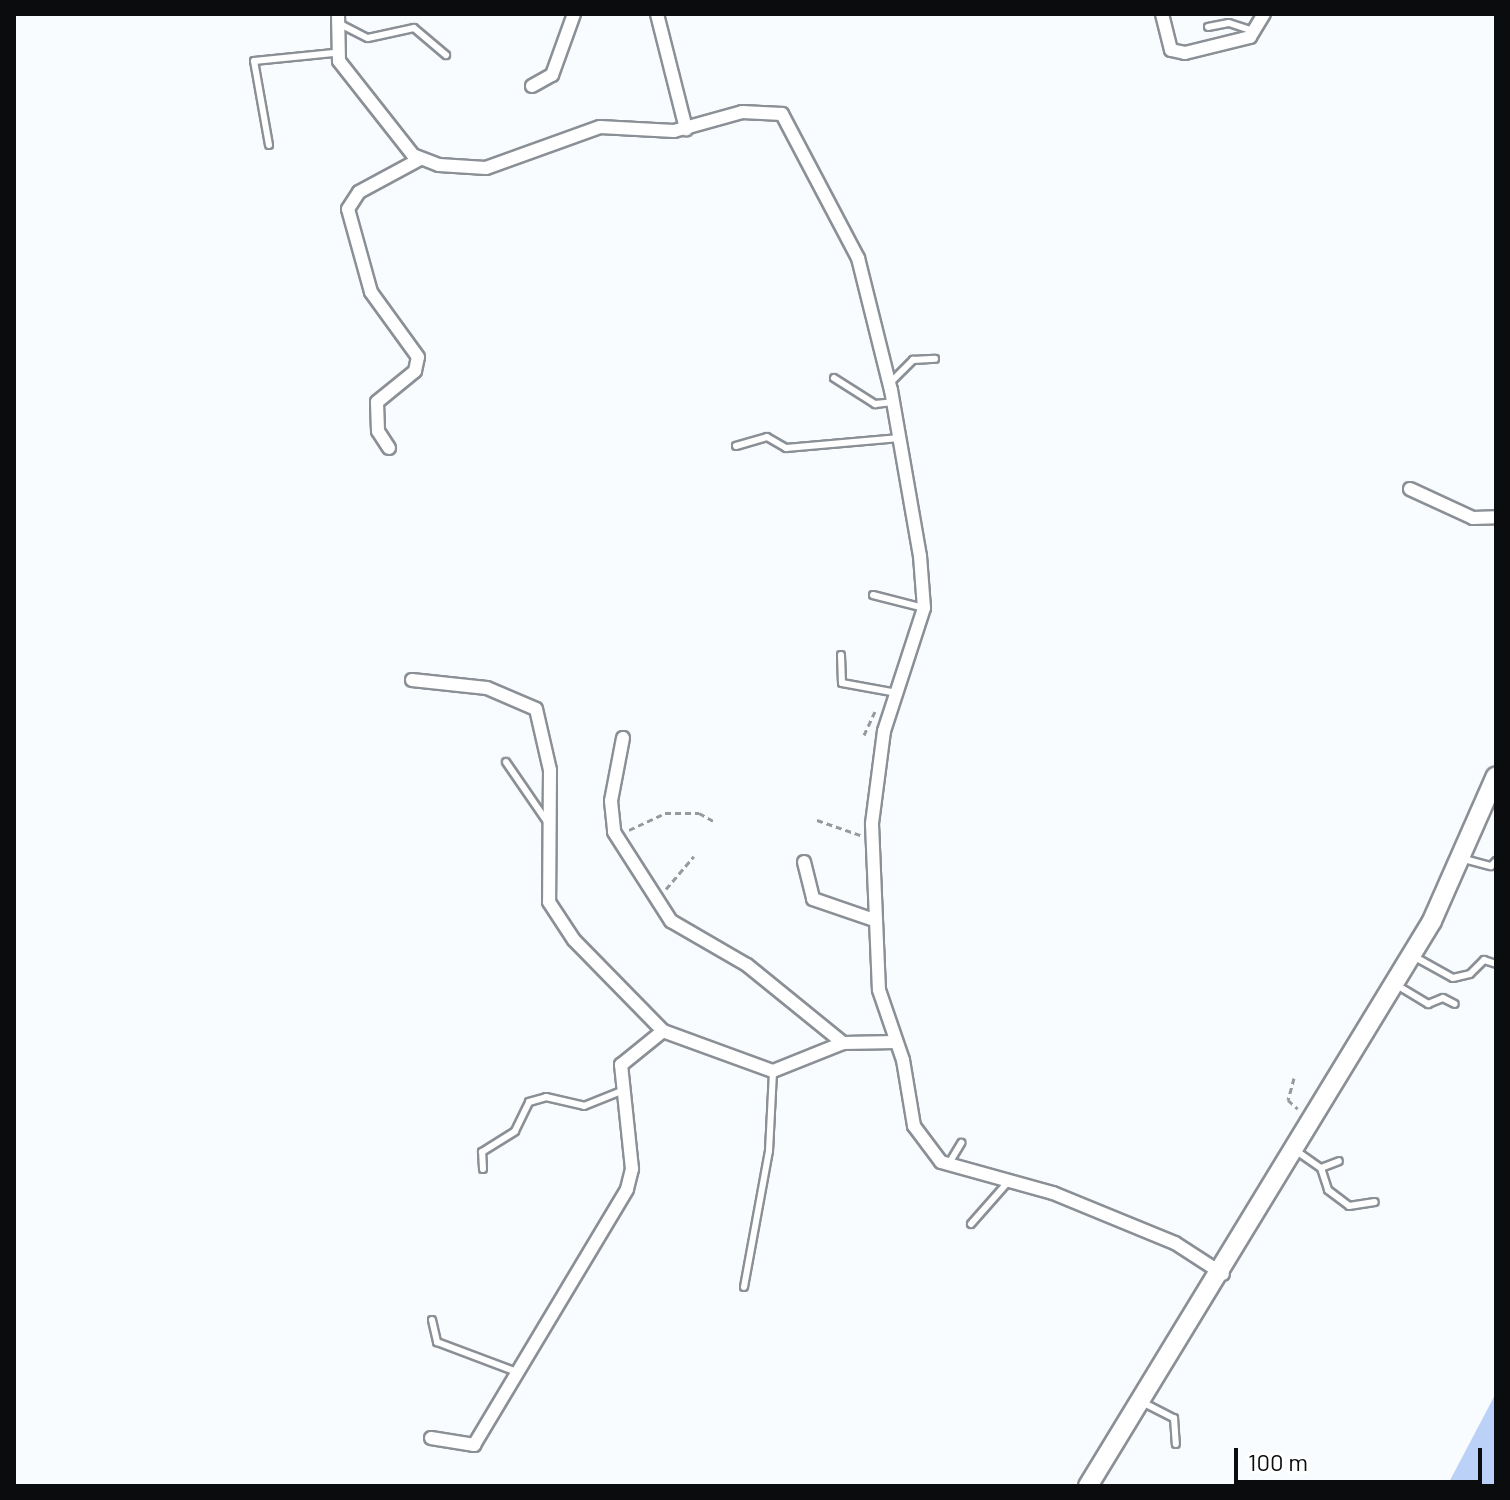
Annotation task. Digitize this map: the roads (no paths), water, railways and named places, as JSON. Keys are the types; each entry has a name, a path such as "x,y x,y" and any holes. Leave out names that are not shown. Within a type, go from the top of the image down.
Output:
{"street":[{"path":"532,86 550,79 574,14"},
{"path":"657,14 686,129"},
{"path":"1162,14 1168,42 1178,53 1258,32 1264,14"},
{"path":"337,18 334,53 420,159"},
{"path":"389,448 378,431 377,402 415,371 418,357 371,292 348,209 359,192 420,159 475,169 600,127 686,129 779,110 858,258 890,383 924,608 897,693 878,768 872,843 879,990 896,1042 920,1140 948,1165 1010,1180 1175,1243 1223,1274"},
{"path":"1410,489 1473,518 1496,517"},
{"path":"412,680 487,688 536,709 550,770 544,876 556,916 663,1031 730,1049 773,1071 843,1043 896,1042"},
{"path":"623,738 611,801 614,832 655,901 678,928 747,965 843,1043"},
{"path":"1088,1486 1223,1274 1412,955 1493,793"},
{"path":"804,862 813,899 874,920"},
{"path":"431,1438 474,1445 514,1371 631,1181 624,1090 625,1058 663,1031"}],"lane":[{"path":"337,18 368,38 414,28 446,55"},
{"path":"1208,27 1229,23 1258,32"},
{"path":"269,145 254,61 334,53"},
{"path":"890,383 913,360 935,359"},
{"path":"834,378 875,404 893,402"},
{"path":"736,446 767,437 786,448 900,438"},
{"path":"873,595 924,608"},
{"path":"841,655 842,683 897,693"},
{"path":"506,762 548,823"},
{"path":"1461,858 1491,866 1496,861"},
{"path":"1412,955 1453,978 1470,974 1484,960 1496,964"},
{"path":"1395,984 1428,1004 1443,998 1455,1004"},
{"path":"744,1287 769,1151 773,1071"},
{"path":"483,1169 482,1152 515,1131 529,1102 546,1097 584,1106 624,1090"},
{"path":"948,1165 961,1143"},
{"path":"1295,1150 1321,1168 1328,1190 1349,1206 1375,1202"},
{"path":"1321,1168 1339,1161"},
{"path":"971,1224 1010,1180"},
{"path":"432,1320 437,1342 514,1371"},
{"path":"1142,1402 1174,1418 1176,1444"}],"water":[{"path":"1496,1393 1496,1486 1447,1486"}]}
